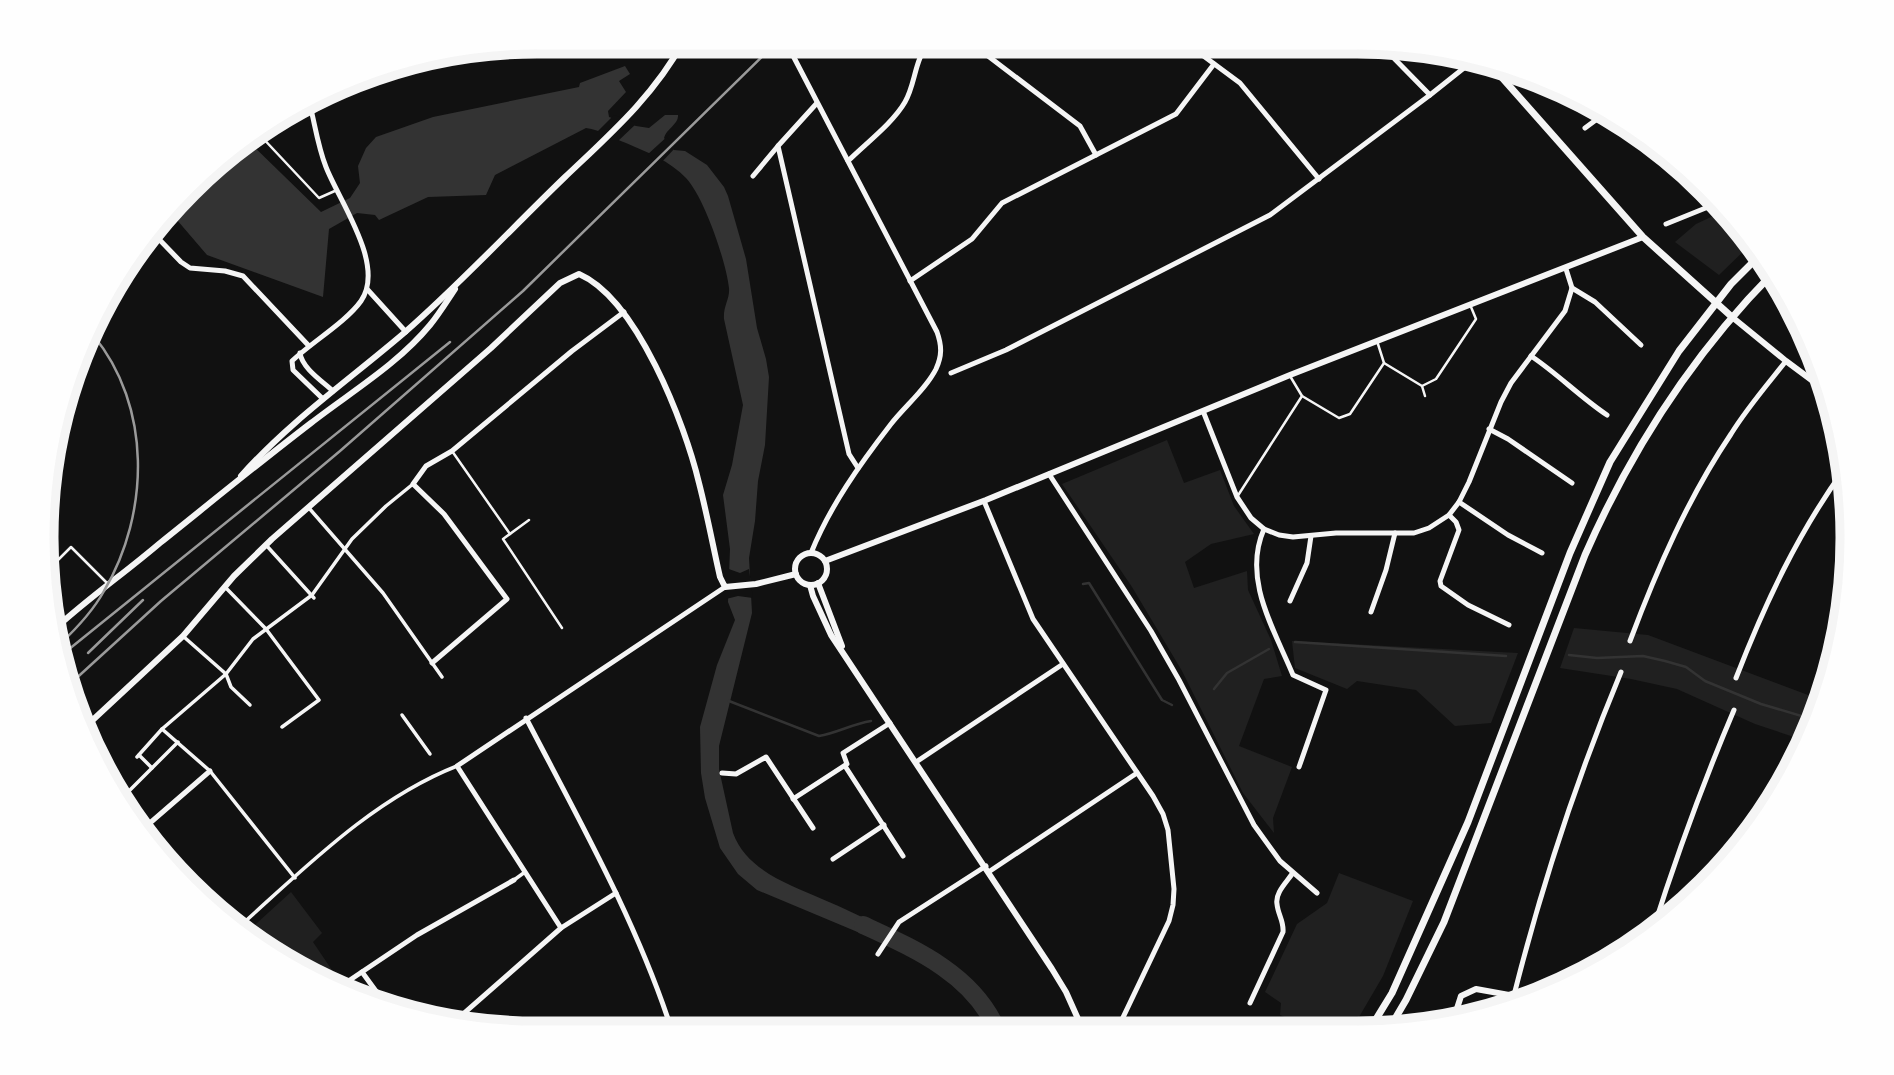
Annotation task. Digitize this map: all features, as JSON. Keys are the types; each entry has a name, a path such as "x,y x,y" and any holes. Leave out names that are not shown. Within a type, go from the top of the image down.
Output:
{"main road":[{"path":"1501,77 1643,237 1732,317"},
{"path":"1375,1020 1392,993 1463,834 1570,553 1611,462 1657,383 1716,303 1753,262"},
{"path":"1395,1019 1444,922 1603,514 1645,435 1674,391 1732,317 1766,281"}],"street":[{"path":"241,476 264,450 323,398 406,332 462,279 626,118 661,76 675,54"},
{"path":"792,54 939,336 941,355 932,377 893,421 858,468 818,534 811,553 798,560 796,574 802,582 810,585 818,583 825,576 825,561 819,555 811,553"},
{"path":"848,161 900,110 907,99 917,62 922,54"},
{"path":"986,54 1080,125 1096,155"},
{"path":"1201,54 1240,83 1319,179"},
{"path":"1391,55 1430,95"},
{"path":"910,281 972,239 1002,203 1176,114 1214,64"},
{"path":"951,373 1006,350 1270,215 1465,67"},
{"path":"753,176 817,103"},
{"path":"311,111 322,155 353,222 364,253 368,277 367,289 355,308 292,361 291,367 332,407"},
{"path":"1585,128 1598,119"},
{"path":"778,146 849,454 858,468"},
{"path":"1666,224 1708,206"},
{"path":"825,561 984,501 1290,375 1643,237"},
{"path":"158,238 190,268 225,271 243,276 309,346"},
{"path":"1203,411 1237,497 1251,518 1264,529 1293,537 1414,533 1429,528 1449,515 1459,502 1511,383 1565,311 1572,288 1566,269"},
{"path":"91,722 183,636 224,587 265,545 491,348 560,283 579,274 612,298 624,312 650,357 687,443 699,481 720,577 725,587"},
{"path":"62,622 107,583 161,543 241,476 390,363 430,325 462,279"},
{"path":"1572,288 1595,302 1641,345"},
{"path":"367,289 406,332"},
{"path":"152,768 138,756 162,729 226,674 253,639 313,597 352,539 413,484 426,466 452,451 572,351 624,312"},
{"path":"1732,317 1814,382"},
{"path":"300,353 306,366 343,400"},
{"path":"1531,356 1580,397 1607,415"},
{"path":"1630,641 1668,550 1701,483 1731,433 1786,361"},
{"path":"1489,429 1572,483"},
{"path":"1049,474 1173,670 1254,825 1292,874 1317,893"},
{"path":"1736,678 1785,564 1837,480"},
{"path":"413,484 444,514 507,599 432,663"},
{"path":"984,501 1026,605 1163,814 1168,830 1173,901 1169,921 1121,1021"},
{"path":"1459,502 1508,536 1542,553"},
{"path":"308,507 383,593 442,677"},
{"path":"1449,515 1459,530 1440,581 1441,586 1468,606 1509,625"},
{"path":"1264,529 1256,553 1255,573 1271,624 1293,675 1326,690 1299,767"},
{"path":"1371,612 1386,570 1395,533"},
{"path":"1290,601 1307,563 1311,536"},
{"path":"265,545 313,597"},
{"path":"245,922 371,813 457,766 725,587 796,574"},
{"path":"818,583 845,654"},
{"path":"810,585 831,635 1058,977 1079,1021"},
{"path":"224,587 267,629 319,700 282,727"},
{"path":"183,636 226,674 231,687 250,705"},
{"path":"916,762 1063,664"},
{"path":"1514,994 1535,912 1560,831 1588,751 1621,672"},
{"path":"1658,915 1702,786 1734,710"},
{"path":"402,715 429,754"},
{"path":"526,719 616,893 669,1021"},
{"path":"793,799 845,766 847,764 844,753 890,723"},
{"path":"162,729 209,772 295,878"},
{"path":"128,792 178,742"},
{"path":"722,773 736,774 766,757 813,828"},
{"path":"439,766 443,772"},
{"path":"457,766 561,929"},
{"path":"845,766 903,856"},
{"path":"149,824 209,772"},
{"path":"877,954 894,927 1137,774"},
{"path":"833,859 884,825"},
{"path":"348,982 417,935 525,873"},
{"path":"1250,1003 1283,932 1284,923 1276,903 1278,894 1292,874"},
{"path":"462,1015 561,929 616,893"},
{"path":"362,972 378,993"},
{"path":"1455,1010 1461,996 1468,991 1486,989 1513,995"}],"lane":[{"path":"264,139 319,198 338,191"},
{"path":"1422,386 1436,379 1476,319 1470,303"},
{"path":"1377,341 1384,363 1422,386 1425,396"},
{"path":"1290,375 1301,396 1339,418 1350,414 1384,363"},
{"path":"1237,497 1301,396"},
{"path":"452,451 510,534"},
{"path":"529,520 503,539 562,628"},
{"path":"55,563 71,547 107,583"}],"shaded area":[{"path":"625,66 630,74 619,81 626,92 608,111 609,117 649,128 665,115 678,115 677,121 664,138 674,150 685,151 707,165 728,196 746,259 757,328 769,377 765,445 749,558 752,613 719,746 719,769 733,833 748,857 770,875 886,928 879,941 757,890 738,874 720,848 705,798 701,773 700,727 717,665 735,620 728,602 730,549 723,495 732,465 743,405 724,319 729,288 724,262 707,214 686,178 666,162 650,154 602,132 586,128 495,175 486,195 428,197 379,220 375,215 357,213 329,229 323,297 207,255 175,218 219,174 254,147 321,212 350,198 360,183 358,166 366,148 376,137 433,117 579,87 580,83"},
{"path":"1716,215 1745,250 1719,275 1675,242 1696,224"},
{"path":"1167,440 1184,483 1220,470 1234,506 1254,534 1211,544 1185,562 1194,588 1247,571 1248,590 1271,640 1282,676 1264,679 1239,746 1292,767 1273,818 1274,833 1243,793 1182,671 1132,587 1062,484"},
{"path":"1574,628 1648,635 1813,697 1796,738 1755,724 1677,689 1560,668"},
{"path":"1292,641 1518,653 1491,723 1455,726 1416,690 1357,681 1347,689 1295,668"},
{"path":"1339,873 1413,901 1383,976 1357,1021 1293,1021 1280,1015 1281,1003 1265,992 1297,924 1327,903"},
{"path":"291,892 322,933 313,942 336,977 296,956 252,927"}],"pier":[{"path":"614,115 637,123 616,143 596,133"},
{"path":"670,134 667,137 676,147 660,164 647,155"},
{"path":"726,568 740,573 749,569 753,598 738,596 726,599"}],"waterway":[{"path":"1083,584 1089,583 1162,700 1172,705"},
{"path":"1295,642 1506,656"},
{"path":"1214,689 1227,673 1269,649"},
{"path":"1569,655 1597,658 1643,656 1665,661 1686,667 1705,681 1761,704 1805,717"},
{"path":"729,701 819,736 871,721"},
{"path":"863,925 922,954 958,978 973,993 992,1021"}],"railway":[{"path":"76,679 161,601 340,451 523,291 765,54"},
{"path":"65,638 95,605 119,561 130,528 136,494 138,460 135,427 126,394 112,363 97,340"},
{"path":"68,650 450,342"},
{"path":"88,653 143,600"}]}
